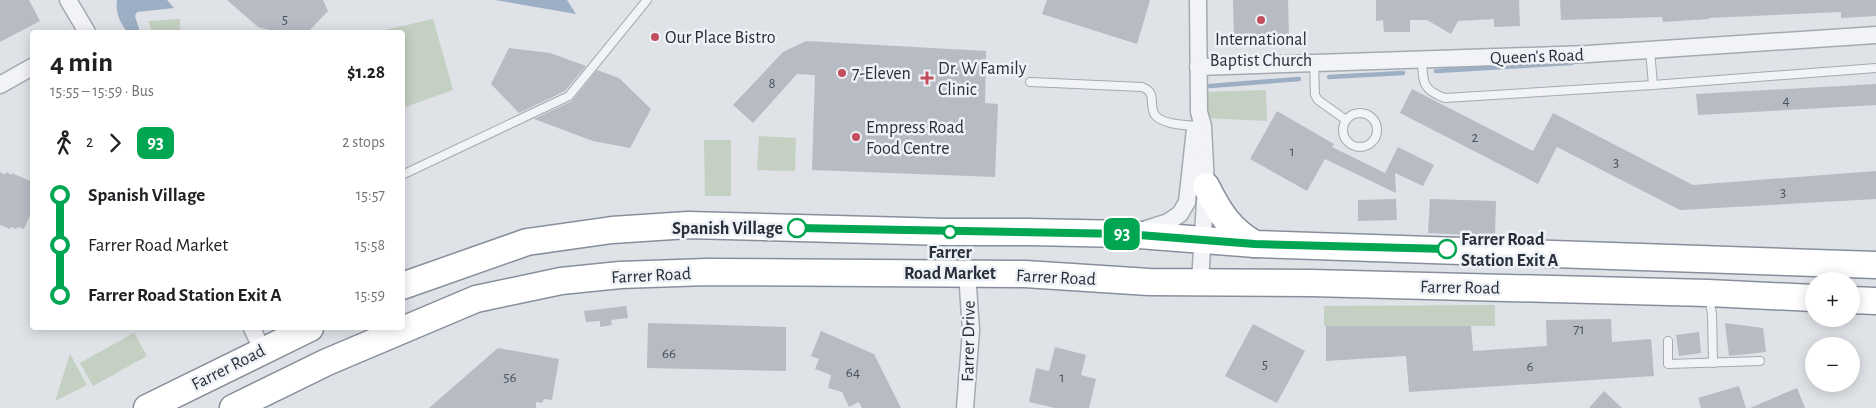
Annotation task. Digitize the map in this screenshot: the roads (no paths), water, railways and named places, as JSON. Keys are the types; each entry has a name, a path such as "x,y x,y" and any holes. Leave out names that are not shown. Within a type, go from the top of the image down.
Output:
{"highway":[{"path":"1206,186 1220,214 1243,237 1255,244"},
{"name":"Farrer Road","path":"405,285 527,242 612,230 688,225 946,232 1126,234 1255,244 1876,265"},
{"name":"Farrer Road","path":"405,329 476,299 561,281 620,275 707,272 1025,274 1149,282 1311,283 1805,298"},
{"path":"1860,300 1876,301"},
{"name":"Farrer Road","path":"147,408 257,339 300,330"},
{"name":"Farrer Road","path":"233,408 327,362 403,330"}],"street":[{"path":"68,0 86,30"},
{"path":"1198,0 1199,121 1206,186 1200,282"},
{"name":"Queen's Road","path":"1198,67 1588,54 1876,35"},
{"path":"0,85 30,68"},
{"path":"1126,234 1168,222 1180,214 1187,202 1199,121"},
{"name":"Farrer Drive","path":"965,408 971,330 967,273"}],"lane":[{"path":"405,174 569,96 647,0"},
{"path":"1650,50 1653,85"},
{"path":"1422,60 1423,82 1426,88 1433,94 1445,98 1876,68"},
{"path":"1314,63 1315,95 1318,100 1346,120"},
{"path":"1030,82 1142,87 1148,89 1151,94 1154,114 1159,118 1166,122 1199,121"},
{"path":"1357,113 1363,113 1374,120 1377,132 1371,143 1360,147 1348,143 1343,132 1346,120 1357,113"},
{"path":"1708,294 1712,314 1713,363"},
{"path":"1668,341 1668,364 1760,361"}],"water":[{"path":"117,0 167,0 174,8 137,12 135,16 139,30 126,30 117,9"},
{"path":"495,0 567,0 576,14"}],"waterway":[{"path":"1436,71 1572,63"},
{"path":"1329,77 1403,73"},
{"path":"1210,86 1299,79"}],"place":[{"name":"International Baptist Church","path":"1261,20"},
{"name":"Our Place Bistro","path":"655,37"},
{"name":"7-Eleven","path":"842,73"},
{"name":"Dr. W Family Clinic","path":"927,78"},
{"name":"Empress Road Food Centre","path":"856,137"},
{"name":"Spanish Village","path":"797,228"},
{"name":"Farrer Road Market","path":"950,232"},
{"name":"Farrer Road Station Exit A","path":"1447,249"}]}
